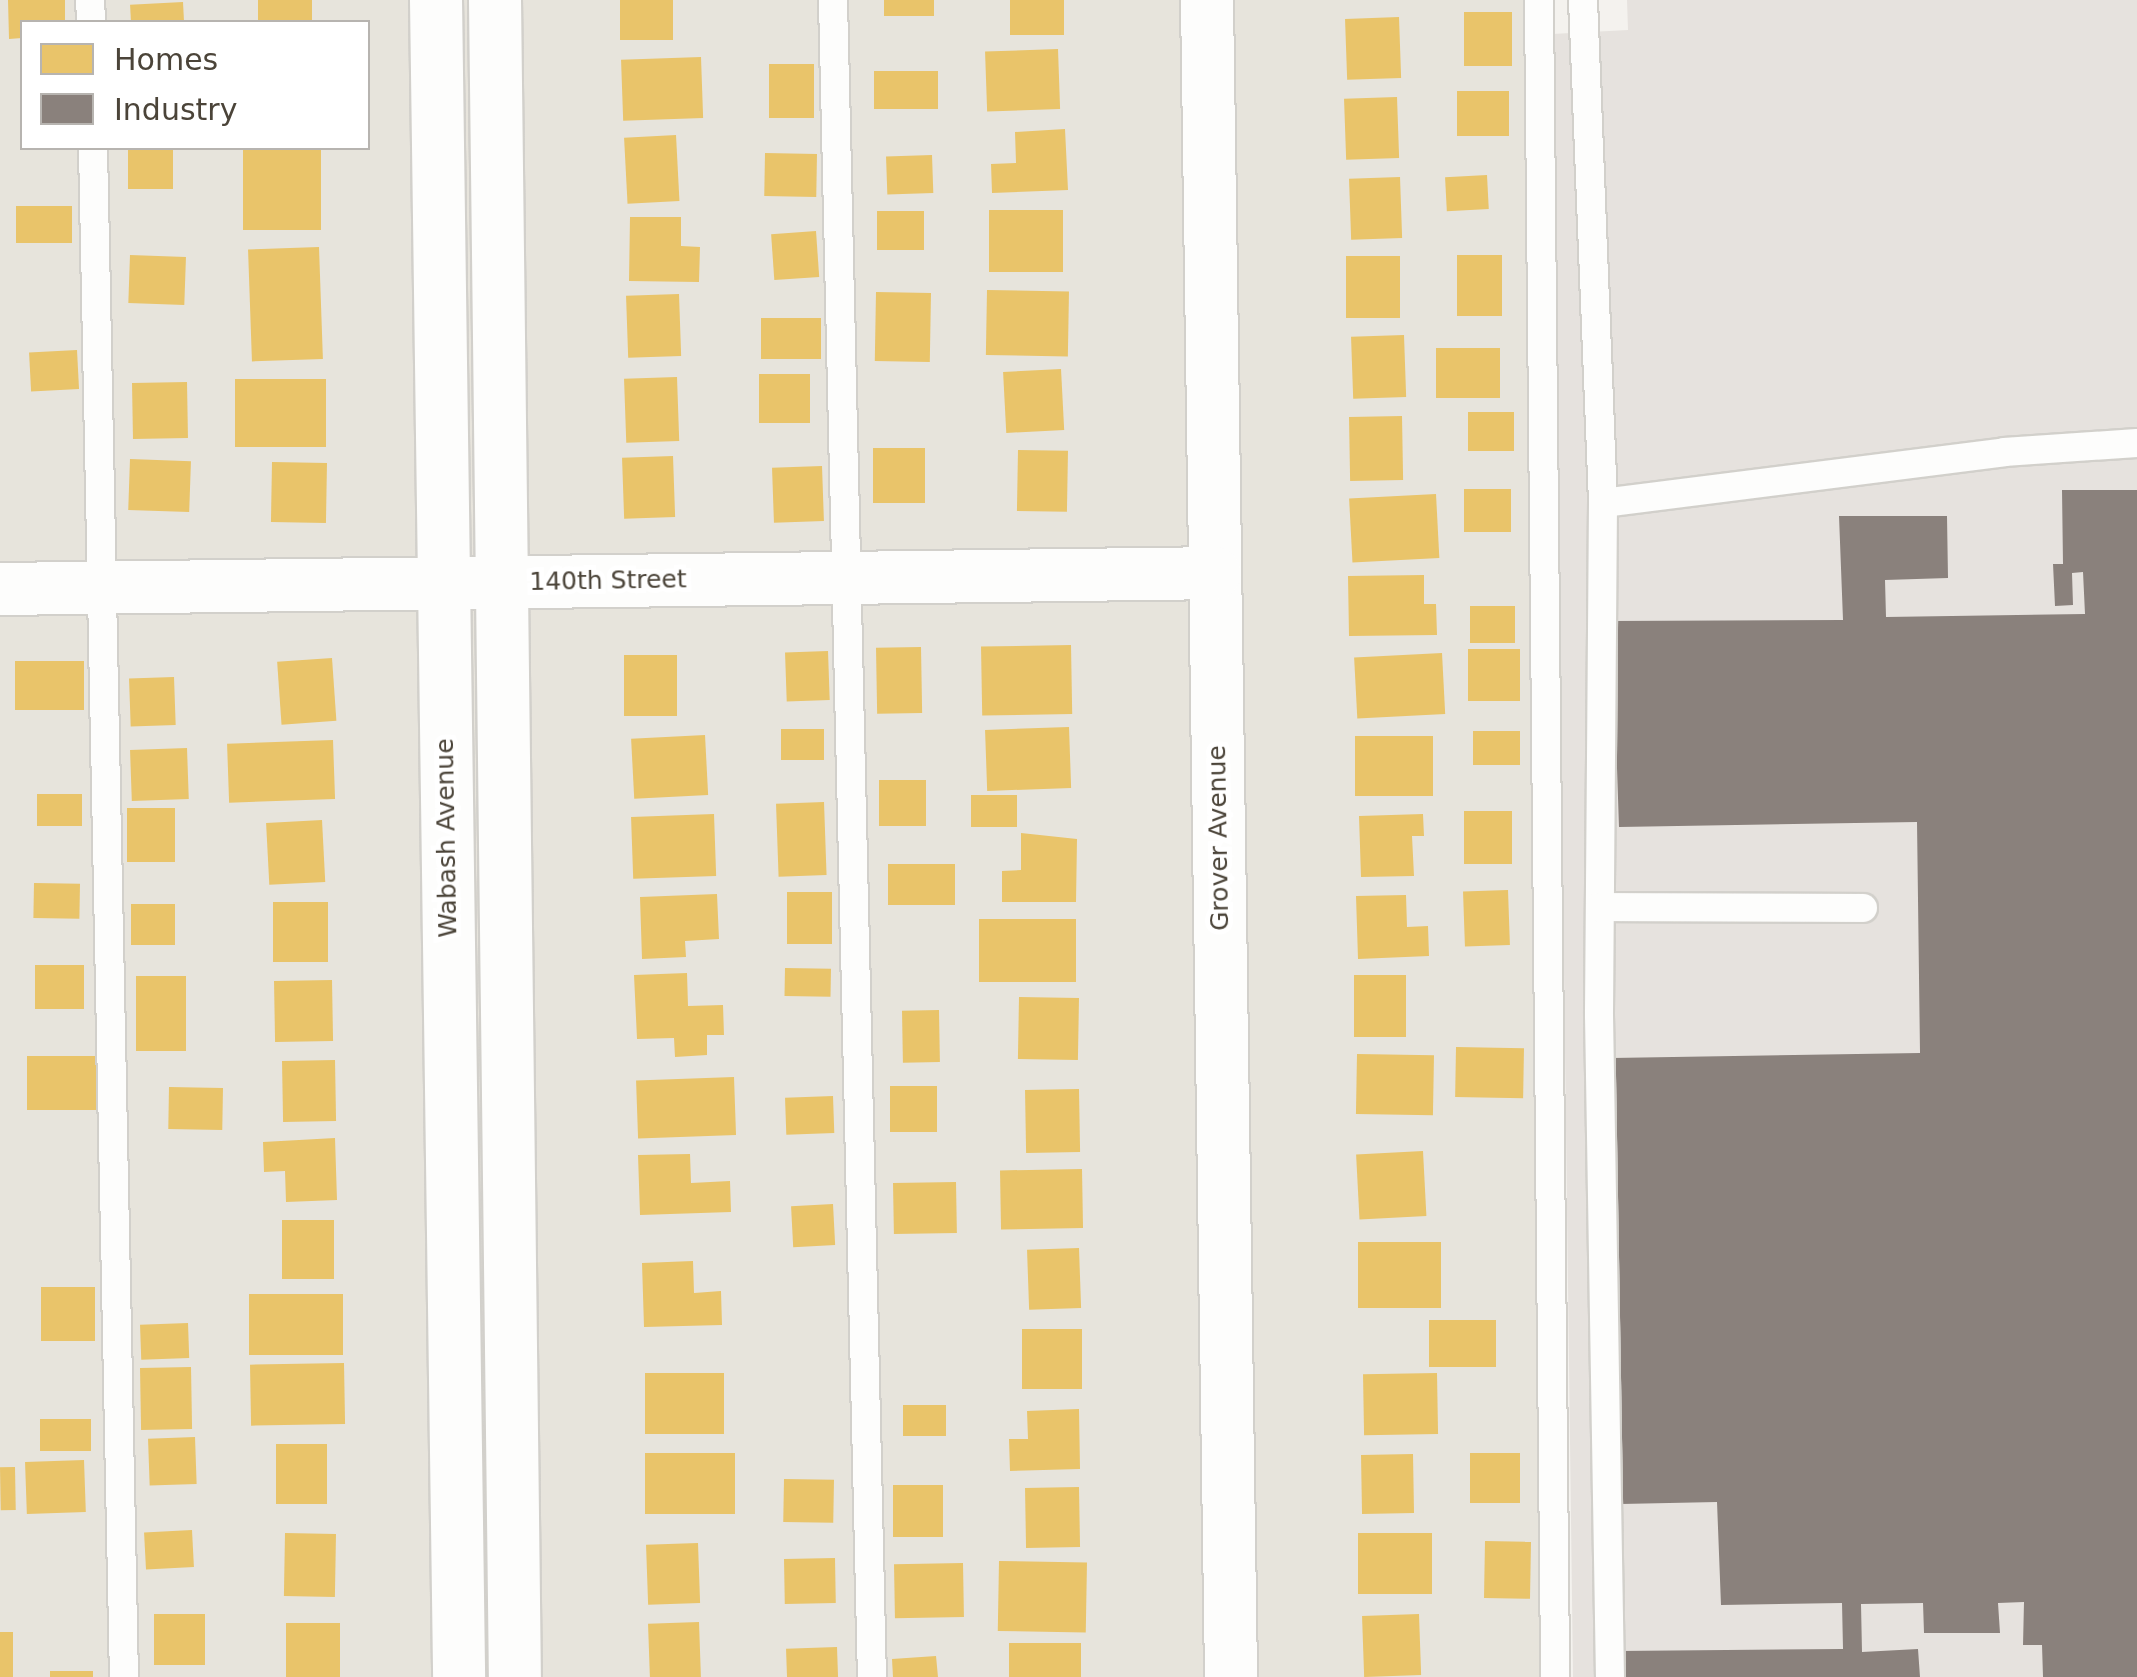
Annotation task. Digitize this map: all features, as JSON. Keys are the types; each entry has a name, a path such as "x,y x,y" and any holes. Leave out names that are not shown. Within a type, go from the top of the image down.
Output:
{"street":[{"name":"Wabash Avenue","path":"436,0 459,1677"},
{"path":"495,0 515,1677"},
{"name":"Grover Avenue","path":"1207,0 1231,1677"},
{"name":"140th Street","path":"0,590 1215,573"}],"lane":[{"path":"833,0 872,1677"},
{"path":"1538,0 1555,1677"},
{"path":"1583,0 1603,503 1600,907 1610,1677"},
{"path":"93,150 124,1677"},
{"path":"1603,503 2004,452 2137,443"},
{"path":"1600,907 1863,908"}],"shaded area":[{"path":"0,0 1540,0 1571,1677 0,1677"},
{"path":"1627,0 2137,0 2137,1677 1573,1677 1552,34 1628,30"}],"building: Homes":[{"path":"8,0 65,0 65,20 20,20 20,38 9,39"},
{"path":"258,0 312,0 312,20 258,20"},
{"path":"620,0 673,0 673,40 620,40"},
{"path":"884,0 934,0 934,16 884,16"},
{"path":"1010,0 1064,0 1064,35 1010,35"},
{"path":"183,2 184,20 131,20 130,5"},
{"path":"1464,12 1512,12 1512,66 1464,66"},
{"path":"1399,17 1401,78 1347,80 1345,19"},
{"path":"1058,49 1060,109 987,112 985,52"},
{"path":"701,57 703,118 623,121 621,60"},
{"path":"769,64 814,64 814,118 769,118"},
{"path":"874,71 938,71 938,109 874,109"},
{"path":"1457,91 1509,91 1509,136 1457,136"},
{"path":"1397,97 1399,158 1346,160 1344,99"},
{"path":"1065,129 1068,190 992,193 991,164 1016,163 1015,132"},
{"path":"676,135 679,201 628,204 624,138"},
{"path":"128,150 173,150 173,189 128,189"},
{"path":"243,150 321,150 321,230 243,230"},
{"path":"765,153 817,154 816,197 764,196"},
{"path":"932,155 933,193 887,195 886,157"},
{"path":"1487,175 1489,209 1447,211 1445,177"},
{"path":"1400,177 1402,238 1351,240 1349,179"},
{"path":"16,206 72,206 72,243 16,243"},
{"path":"989,210 1063,210 1063,272 989,272"},
{"path":"877,211 924,211 924,250 877,250"},
{"path":"630,217 681,217 681,246 700,247 699,282 629,281"},
{"path":"816,231 819,277 774,280 771,234"},
{"path":"319,247 323,359 252,361 248,249"},
{"path":"130,255 186,257 184,305 128,303"},
{"path":"1457,255 1502,255 1502,316 1457,316"},
{"path":"1346,256 1400,256 1400,318 1346,318"},
{"path":"987,290 1069,291 1068,356 986,355"},
{"path":"876,292 931,293 930,362 875,361"},
{"path":"679,294 681,356 628,358 626,296"},
{"path":"761,318 821,318 821,359 761,359"},
{"path":"1404,335 1406,397 1353,399 1351,337"},
{"path":"1436,348 1500,348 1500,398 1436,398"},
{"path":"77,350 79,389 31,391 29,353"},
{"path":"1061,369 1064,430 1006,433 1003,372"},
{"path":"759,374 810,374 810,423 759,423"},
{"path":"677,377 679,441 626,443 624,379"},
{"path":"235,379 326,379 326,447 235,447"},
{"path":"187,382 188,438 133,439 132,383"},
{"path":"1468,412 1514,412 1514,451 1468,451"},
{"path":"1402,416 1403,480 1350,481 1349,417"},
{"path":"873,448 925,448 925,503 873,503"},
{"path":"1018,450 1068,451 1067,512 1017,511"},
{"path":"673,456 675,517 624,519 622,458"},
{"path":"130,459 191,461 189,512 128,510"},
{"path":"272,462 327,463 326,523 271,522"},
{"path":"822,466 824,521 774,523 772,468"},
{"path":"1464,489 1511,489 1511,532 1464,532"},
{"path":"1436,494 1439,558 1352,562 1349,499"},
{"path":"1424,575 1424,604 1436,604 1437,635 1349,636 1348,576"},
{"path":"1470,606 1515,606 1515,643 1470,643"},
{"path":"1071,645 1072,714 982,716 981,647"},
{"path":"921,647 922,713 877,714 876,648"},
{"path":"1468,649 1520,649 1520,701 1468,701"},
{"path":"828,651 830,700 787,701 785,653"},
{"path":"1442,653 1445,714 1357,719 1354,658"},
{"path":"624,655 677,655 677,716 624,716"},
{"path":"332,658 336,721 282,725 277,662"},
{"path":"15,661 84,661 84,710 15,710"},
{"path":"174,677 176,725 131,727 129,679"},
{"path":"1069,727 1071,788 987,791 985,730"},
{"path":"781,729 824,729 824,760 781,760"},
{"path":"1473,731 1520,731 1520,765 1473,765"},
{"path":"705,735 708,795 634,799 631,739"},
{"path":"1355,736 1433,736 1433,796 1355,796"},
{"path":"333,740 335,799 229,803 227,744"},
{"path":"187,748 189,799 132,801 130,750"},
{"path":"879,780 926,780 926,826 879,826"},
{"path":"37,794 82,794 82,826 37,826"},
{"path":"971,795 1017,795 1017,827 971,827"},
{"path":"824,802 827,875 779,877 776,804"},
{"path":"127,808 175,808 175,862 127,862"},
{"path":"1464,811 1512,811 1512,864 1464,864"},
{"path":"714,814 716,876 633,879 631,817"},
{"path":"1423,814 1424,836 1412,836 1414,876 1361,877 1359,816"},
{"path":"322,820 325,882 269,885 266,823"},
{"path":"1021,833 1077,839 1076,902 1002,902 1002,871 1021,870"},
{"path":"888,864 955,864 955,905 888,905"},
{"path":"34,883 80,884 79,919 33,918"},
{"path":"1508,890 1510,945 1465,947 1463,892"},
{"path":"787,892 832,892 832,944 787,944"},
{"path":"717,894 719,939 685,941 686,957 642,959 640,897"},
{"path":"1406,895 1407,927 1428,926 1429,956 1358,959 1356,896"},
{"path":"273,902 328,902 328,962 273,962"},
{"path":"131,904 175,904 175,945 131,945"},
{"path":"979,919 1076,919 1076,982 979,982"},
{"path":"35,965 84,965 84,1009 35,1009"},
{"path":"785,968 831,969 831,997 785,996"},
{"path":"687,973 688,1006 723,1005 724,1035 707,1035 707,1055 675,1057 674,1038 637,1039 634,975"},
{"path":"1354,975 1406,975 1406,1037 1354,1037"},
{"path":"136,976 186,976 186,1051 136,1051"},
{"path":"332,980 333,1041 275,1042 274,981"},
{"path":"1019,997 1079,998 1078,1060 1018,1059"},
{"path":"939,1010 940,1062 903,1063 902,1011"},
{"path":"1456,1047 1524,1048 1523,1098 1455,1097"},
{"path":"1357,1054 1434,1055 1433,1115 1356,1114"},
{"path":"27,1056 97,1056 97,1110 27,1110"},
{"path":"335,1060 336,1121 283,1122 282,1061"},
{"path":"734,1077 736,1135 638,1138 636,1080"},
{"path":"890,1086 937,1086 937,1132 890,1132"},
{"path":"169,1087 223,1088 222,1130 168,1129"},
{"path":"1079,1089 1080,1152 1026,1153 1025,1090"},
{"path":"833,1096 834,1133 786,1135 785,1098"},
{"path":"335,1138 337,1200 286,1202 285,1171 264,1172 263,1142"},
{"path":"1423,1151 1426,1216 1359,1219 1356,1155"},
{"path":"690,1154 691,1183 730,1181 731,1212 640,1215 638,1155"},
{"path":"1082,1169 1083,1228 1001,1229 1000,1170"},
{"path":"956,1182 957,1233 894,1234 893,1183"},
{"path":"833,1204 835,1245 793,1247 791,1206"},
{"path":"282,1220 334,1220 334,1279 282,1279"},
{"path":"1358,1242 1441,1242 1441,1308 1358,1308"},
{"path":"1079,1248 1081,1308 1029,1310 1027,1250"},
{"path":"693,1261 694,1293 721,1291 722,1325 644,1327 642,1263"},
{"path":"41,1287 95,1287 95,1341 41,1341"},
{"path":"249,1294 343,1294 343,1355 249,1355"},
{"path":"1429,1320 1496,1320 1496,1367 1429,1367"},
{"path":"188,1323 189,1358 141,1360 140,1325"},
{"path":"1022,1329 1082,1329 1082,1389 1022,1389"},
{"path":"344,1363 345,1424 251,1426 250,1365"},
{"path":"191,1367 192,1429 141,1430 140,1368"},
{"path":"645,1373 724,1373 724,1434 645,1434"},
{"path":"1437,1373 1438,1434 1364,1435 1363,1374"},
{"path":"903,1405 946,1405 946,1436 903,1436"},
{"path":"1079,1409 1080,1469 1010,1471 1009,1439 1028,1439 1027,1411"},
{"path":"40,1419 91,1419 91,1451 40,1451"},
{"path":"195,1437 197,1484 150,1486 148,1439"},
{"path":"276,1444 327,1444 327,1504 276,1504"},
{"path":"645,1453 735,1453 735,1514 645,1514"},
{"path":"1470,1453 1520,1453 1520,1503 1470,1503"},
{"path":"1413,1454 1414,1513 1362,1514 1361,1455"},
{"path":"84,1460 86,1512 27,1514 25,1462"},
{"path":"0,1467 15,1467 16,1510 1,1510"},
{"path":"784,1479 834,1480 833,1523 783,1522"},
{"path":"893,1485 943,1485 943,1537 893,1537"},
{"path":"1079,1487 1080,1547 1026,1548 1025,1488"},
{"path":"192,1530 194,1567 146,1569 144,1533"},
{"path":"285,1533 336,1534 335,1597 284,1596"},
{"path":"1358,1533 1432,1533 1432,1594 1358,1594"},
{"path":"1485,1541 1531,1542 1530,1599 1484,1598"},
{"path":"698,1543 700,1603 648,1605 646,1545"},
{"path":"835,1558 836,1603 785,1604 784,1559"},
{"path":"999,1561 1087,1563 1086,1633 998,1631"},
{"path":"963,1563 964,1617 895,1618 894,1564"},
{"path":"154,1614 205,1614 205,1665 154,1665"},
{"path":"1419,1614 1421,1675 1364,1677 1362,1616"},
{"path":"699,1622 701,1677 650,1677 648,1624"},
{"path":"286,1623 340,1623 340,1677 286,1677"},
{"path":"0,1632 13,1632 13,1677 0,1677"},
{"path":"1009,1643 1081,1643 1081,1677 1009,1677"},
{"path":"837,1647 838,1677 787,1677 786,1649"},
{"path":"936,1656 938,1677 893,1677 892,1659"},
{"path":"50,1671 93,1671 93,1677 50,1677"}],"building: Industry":[{"path":"2062,490 2137,490 2137,1677 2043,1677 2042,1645 2023,1645 2024,1602 1998,1603 2000,1633 1924,1633 1923,1603 1861,1604 1862,1652 1918,1649 1920,1677 1620,1677 1619,1651 1843,1649 1842,1603 1721,1605 1717,1502 1621,1504 1612,1058 1920,1053 1917,822 1619,827 1612,621 1843,620 1839,516 1947,516 1948,578 1885,580 1886,617 2085,614 2083,572 2072,573 2073,605 2055,606 2053,564 2063,564"}]}
